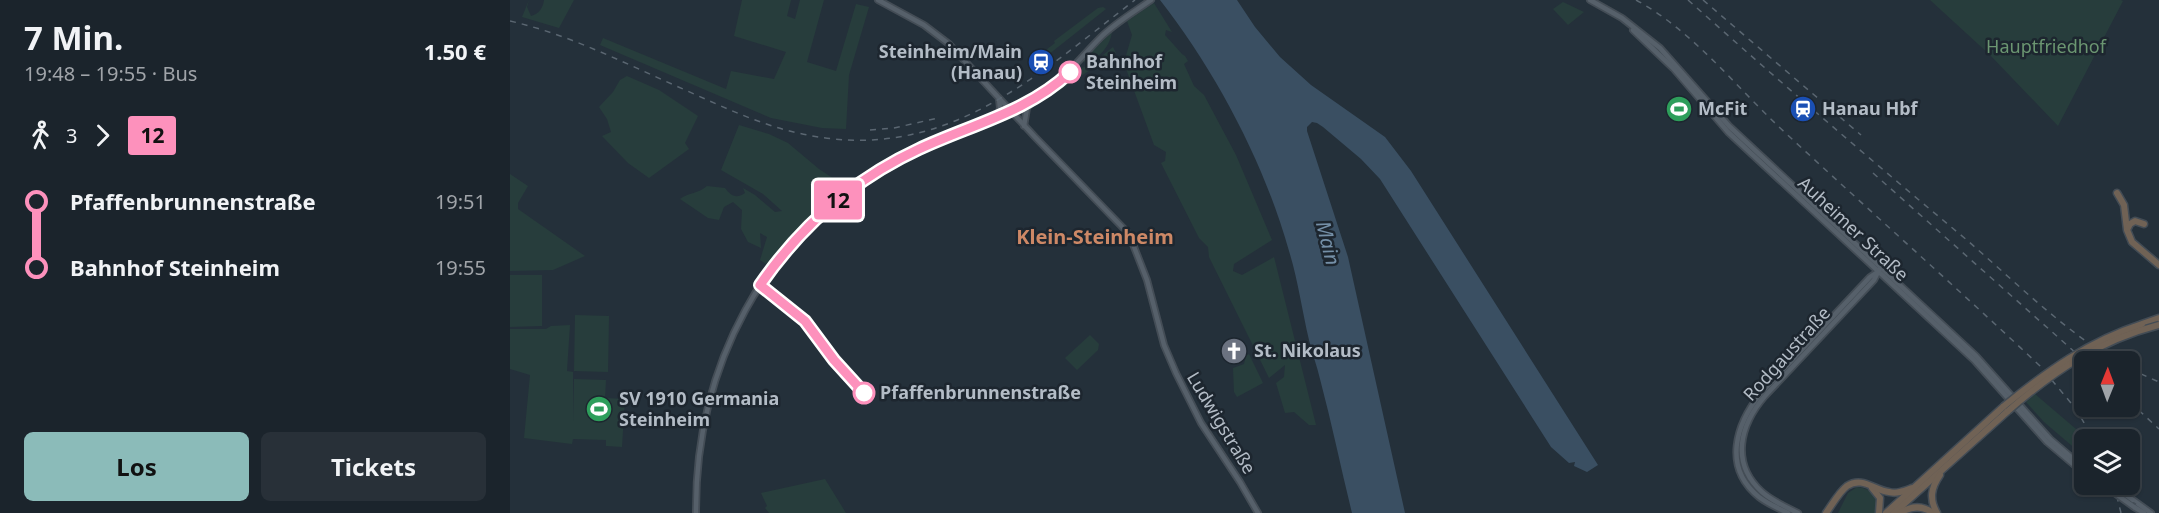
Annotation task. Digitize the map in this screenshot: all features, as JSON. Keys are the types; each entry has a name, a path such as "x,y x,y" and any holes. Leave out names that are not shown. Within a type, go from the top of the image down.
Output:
{"highway":[{"path":"2117,193 2125,209 2127,230 2134,245 2159,265"},
{"path":"2127,230 2135,221 2144,224"},
{"path":"1886,513 2043,375 2072,355 2104,338 2159,319"},
{"path":"2006,408 2086,353 2122,336 2159,325"},
{"path":"1894,513 1946,466 1960,450"},
{"path":"1935,513 1932,490 1946,466"},
{"path":"1829,513 1843,490 1851,484 1863,483 1893,493 1918,485"},
{"path":"1829,513 1845,490 1859,484 1870,487 1878,494 1881,503 1879,513"},
{"path":"1899,513 1914,507 1935,513"}],"main road":[{"name":"Ludwigstraße","path":"878,0 924,25 944,39 1024,126 1129,234 1147,280 1164,345 1176,373 1201,423 1258,513"},
{"path":"696,513 700,440 710,396 736,326 766,277 811,224 864,180 920,148 1010,111 1035,98 1065,76 1101,37 1151,0"},
{"path":"1590,0 1600,6"},
{"name":"Auheimer Straße","path":"1600,6 1624,19 1672,60 1744,141 1987,366 2050,439 2074,459"},
{"name":"Auheimer Straße","path":"1600,6 1630,27 1651,46 1728,132 1974,360 2047,442 2074,465"},
{"path":"1024,126 1027,108 1035,98"},
{"path":"998,116 999,99"},
{"path":"1868,261 1872,279 1888,280"},
{"path":"1878,264 1879,271 1885,271"},
{"name":"Rodgaustraße","path":"1798,513 1768,497 1757,488 1748,474 1743,461 1741,444 1745,426 1764,396 1879,271"},
{"name":"Rodgaustraße","path":"1788,513 1758,496 1743,475 1736,451 1737,435 1748,409 1761,393 1872,279"},
{"path":"2121,495 2151,513"},
{"path":"2124,495 2144,513"}],"green space":[{"path":"529,0 527,7 531,16 540,10 544,0 574,0 559,28 522,17"},
{"path":"742,0 791,0 787,16 795,19 800,0 824,0 807,62 836,71 856,4 869,7 849,75 846,129 822,128 771,118 600,45 603,38 726,89 731,71 774,79 786,52 734,36"},
{"name":"Hauptfriedhof","path":"1930,0 2123,1 2058,126 1990,55"},
{"path":"1563,2 1584,12 1568,25 1553,9"},
{"path":"1154,3 1172,32 1166,30 1165,35 1188,61 1184,64 1194,86 1204,95 1236,155 1272,240 1234,264 1233,271 1242,275 1274,257 1316,425 1309,425 1294,412 1285,413 1276,383 1284,377 1285,365 1269,378 1209,257 1208,247 1199,238 1161,163 1165,161 1166,152 1154,145 1125,66 1125,59 1132,35 1127,21"},
{"path":"1098,8 1106,9 1029,70 1029,63 1055,43 1054,41"},
{"path":"1112,32 1103,51 1084,62 1083,60"},
{"path":"1113,47 1116,53 1054,94 1052,92 1073,77 1081,68 1089,66"},
{"path":"627,76 659,90 698,116 685,143 689,149 649,178 628,163 602,136 611,132 607,119 599,107 613,92 620,80"},
{"path":"739,125 769,134 788,143 819,169 842,184 766,264 760,260 767,237 760,233 761,248 748,242 741,229 742,210 733,202 724,207 719,220 708,218 680,199 707,186 725,188 736,196 745,193 743,188 775,212 782,211 763,194 721,170"},
{"path":"510,174 528,186 518,203 518,209 585,256 553,270 510,271"},
{"path":"510,275 542,275 542,326 510,327"},
{"path":"575,315 609,316 608,372 574,371"},
{"path":"570,325 567,371 573,372 573,421 574,379 606,380 605,398 625,399 622,447 606,446 606,440 573,439 572,444 524,438 530,375 510,369 510,329 546,329 551,326"},
{"path":"1090,335 1099,344 1098,350 1077,370 1065,358"},
{"path":"1249,354 1263,383 1237,397 1234,392 1233,368 1244,364"},
{"path":"2035,394 2076,429 2074,429 2074,448 2044,422 2026,402"},
{"path":"825,479 846,513 769,513 765,508 767,506 761,493"},
{"path":"1857,487 1874,495 1876,513 1838,513 1848,493"}],"water":[{"name":"Main","path":"1160,0 1237,0 1255,27 1280,57 1311,85 1385,137 1411,171 1598,465 1587,472 1574,466 1575,462 1569,463 1551,447 1380,179 1361,159 1323,127 1312,122 1307,127 1307,131 1348,257 1405,513 1352,513 1292,262 1279,218 1252,151 1236,119 1200,57"}],"railway":[{"path":"510,21 577,42 768,125 798,133 849,140 896,137 940,127 981,109 1059,59 1135,0"},
{"path":"1636,0 1675,26 1711,58 1778,126 2040,366 2076,409 2088,429"},
{"path":"1688,0 2040,304 2100,351"},
{"path":"1703,0 1861,135"},
{"path":"870,130 894,128 938,118"},
{"path":"1873,173 2074,351"},
{"path":"2140,373 2159,382"},
{"path":"2140,411 2159,429"},
{"path":"2117,495 2121,513"}],"bus line":[{"name":"12","path":"864,393 834,360 805,321 760,285 811,224 864,180 920,148 1004,114 1046,91 1070,72"}],"place":[{"name":"Steinheim/Main (Hanau)","path":"1041,62"},
{"name":"Bahnhof Steinheim","path":"1070,72"},
{"name":"McFit","path":"1679,109"},
{"name":"Hanau Hbf","path":"1803,109"},
{"name":"St. Nikolaus","path":"1234,351"},
{"name":"Pfaffenbrunnenstraße","path":"864,393"},
{"name":"SV 1910 Germania Steinheim","path":"599,409"}],"district":[{"name":"Klein-Steinheim","path":"1095,237"}]}
